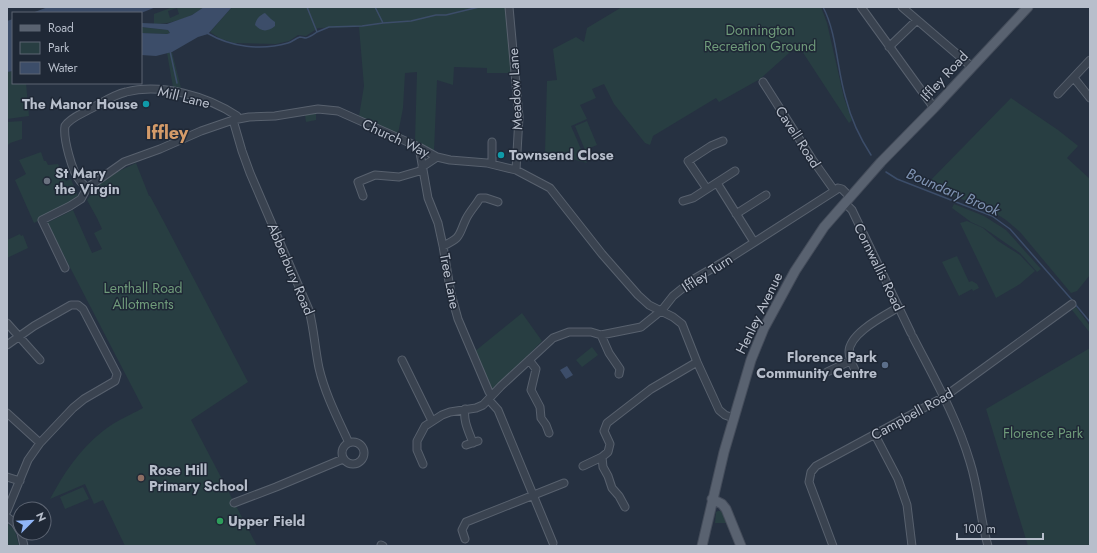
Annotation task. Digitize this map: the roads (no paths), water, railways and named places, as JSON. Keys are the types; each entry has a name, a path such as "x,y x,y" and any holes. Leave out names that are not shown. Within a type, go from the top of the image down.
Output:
{"main road":[{"name":"Iffley Road","path":"879,164 934,108 1028,7"},
{"name":"Henley Avenue","path":"702,546 712,499 734,418 751,360 764,328 783,292 816,238 879,164"},
{"path":"712,499 722,504 726,509 741,546"}],"street":[{"name":"Meadow Lane","path":"509,7 519,117 516,170"},
{"path":"861,7 934,108"},
{"path":"902,7 972,67"},
{"path":"889,47 917,20"},
{"path":"1058,94 1090,60"},
{"path":"1074,78 1090,98"},
{"name":"Cavell Road","path":"763,82 812,159 834,190"},
{"name":"Mill Lane","path":"140,84 149,88 201,98 226,109 237,116 235,120"},
{"name":"Mill Lane","path":"87,188 79,180 71,161 66,143 65,126 76,116 111,98 125,92 149,88"},
{"name":"Church Way","path":"65,268 42,220 81,199 87,188 124,162 160,150 201,131 235,120 248,117 275,116 318,109 338,111 419,147 437,157 450,160 492,164 516,170 550,188 602,254 638,294 649,305 662,310"},
{"name":"Abberbury Road","path":"235,120 242,151 250,173 309,310 319,367 348,443"},
{"path":"707,189 688,161 711,146 723,141"},
{"path":"492,142 492,164"},
{"name":"Tree Lane","path":"419,147 428,198 438,223 451,294 458,319 489,392"},
{"path":"363,196 358,182 375,175 399,177 422,168 437,157"},
{"path":"683,201 689,200 735,171"},
{"path":"717,183 754,242"},
{"path":"834,190 838,188 842,189 847,200"},
{"name":"Iffley Turn","path":"601,335 641,327 662,310 673,296 694,279 834,190"},
{"path":"736,214 766,195"},
{"path":"443,246 456,240 463,230 466,219 480,198 486,198 498,202"},
{"name":"Cornwallis Road","path":"847,200 963,438 978,494 983,529 988,546"},
{"name":"Campbell Road","path":"832,546 809,482 811,472 816,466 944,397 1072,304"},
{"path":"7,345 18,336 71,305 78,305 83,309 117,374 115,381 73,408 40,443 28,460 7,511"},
{"path":"855,370 850,361 849,348 858,336 878,319 899,307"},
{"path":"662,310 682,324 697,362 719,410 734,418"},
{"path":"7,323 40,360"},
{"path":"423,464 417,450 417,441 425,426 450,412 476,408 483,405 528,360 553,338 562,334 578,331 601,335 609,353 620,369 619,374"},
{"path":"402,360 432,421"},
{"path":"528,360 536,369 530,390 540,406 541,418 549,433"},
{"path":"827,372 850,361"},
{"path":"583,466 602,457 608,452 610,444 604,431 606,422 651,389 697,362"},
{"path":"489,400 498,410 553,543"},
{"path":"465,409 464,416 472,443"},
{"path":"7,413 40,443"},
{"path":"875,435 898,479 906,505 912,546"},
{"path":"348,443 355,443 361,446 363,456 359,462 352,464 348,463 343,458 342,451 345,445 348,443"},
{"path":"602,457 603,467 612,488 619,496 625,507"},
{"path":"234,503 276,487 343,458"},
{"path":"7,477 20,481"},
{"path":"464,539 462,530 466,522 564,483"}],"water":[{"path":"48,7 156,7 142,13 35,12"},
{"path":"204,7 232,7 208,34 198,37 172,52 156,56 142,55 142,33 170,33 168,30 142,27 142,23 167,24 192,15"},
{"path":"265,13 275,22 275,26 270,29 262,30 255,25 258,18"},
{"path":"12,19 12,71 7,72 7,21"},
{"path":"567,366 573,375 566,379 560,370"}],"waterway":[{"path":"307,7 317,32 329,27 362,26 383,23"},
{"path":"375,7 383,23 411,21 479,7"},
{"path":"487,7 497,7"},
{"name":"Boundary Brook","path":"823,7 831,28 843,88 850,114 871,155"},
{"path":"207,33 226,42 246,46 267,47 288,43 300,37 307,38 317,32"},
{"path":"170,51 177,83"},
{"name":"Boundary Brook","path":"886,172 897,179 992,216 1010,229 1073,301"},
{"name":"Boundary Brook","path":"1075,304 1090,322"}],"place":[{"name":"The Manor House","path":"146,104"},
{"name":"Townsend Close","path":"501,155"},
{"name":"St Mary the Virgin","path":"47,181"},
{"name":"Florence Park Community Centre","path":"885,365"},
{"name":"Rose Hill Primary School","path":"141,478"},
{"name":"Upper Field","path":"220,521"}],"district":[{"name":"Iffley","path":"167,133"}],"park label":[{"name":"Donnington Recreation Ground","path":"760,38"},
{"name":"Lenthall Road Allotments","path":"143,296"},
{"name":"Florence Park","path":"1043,433"}]}
